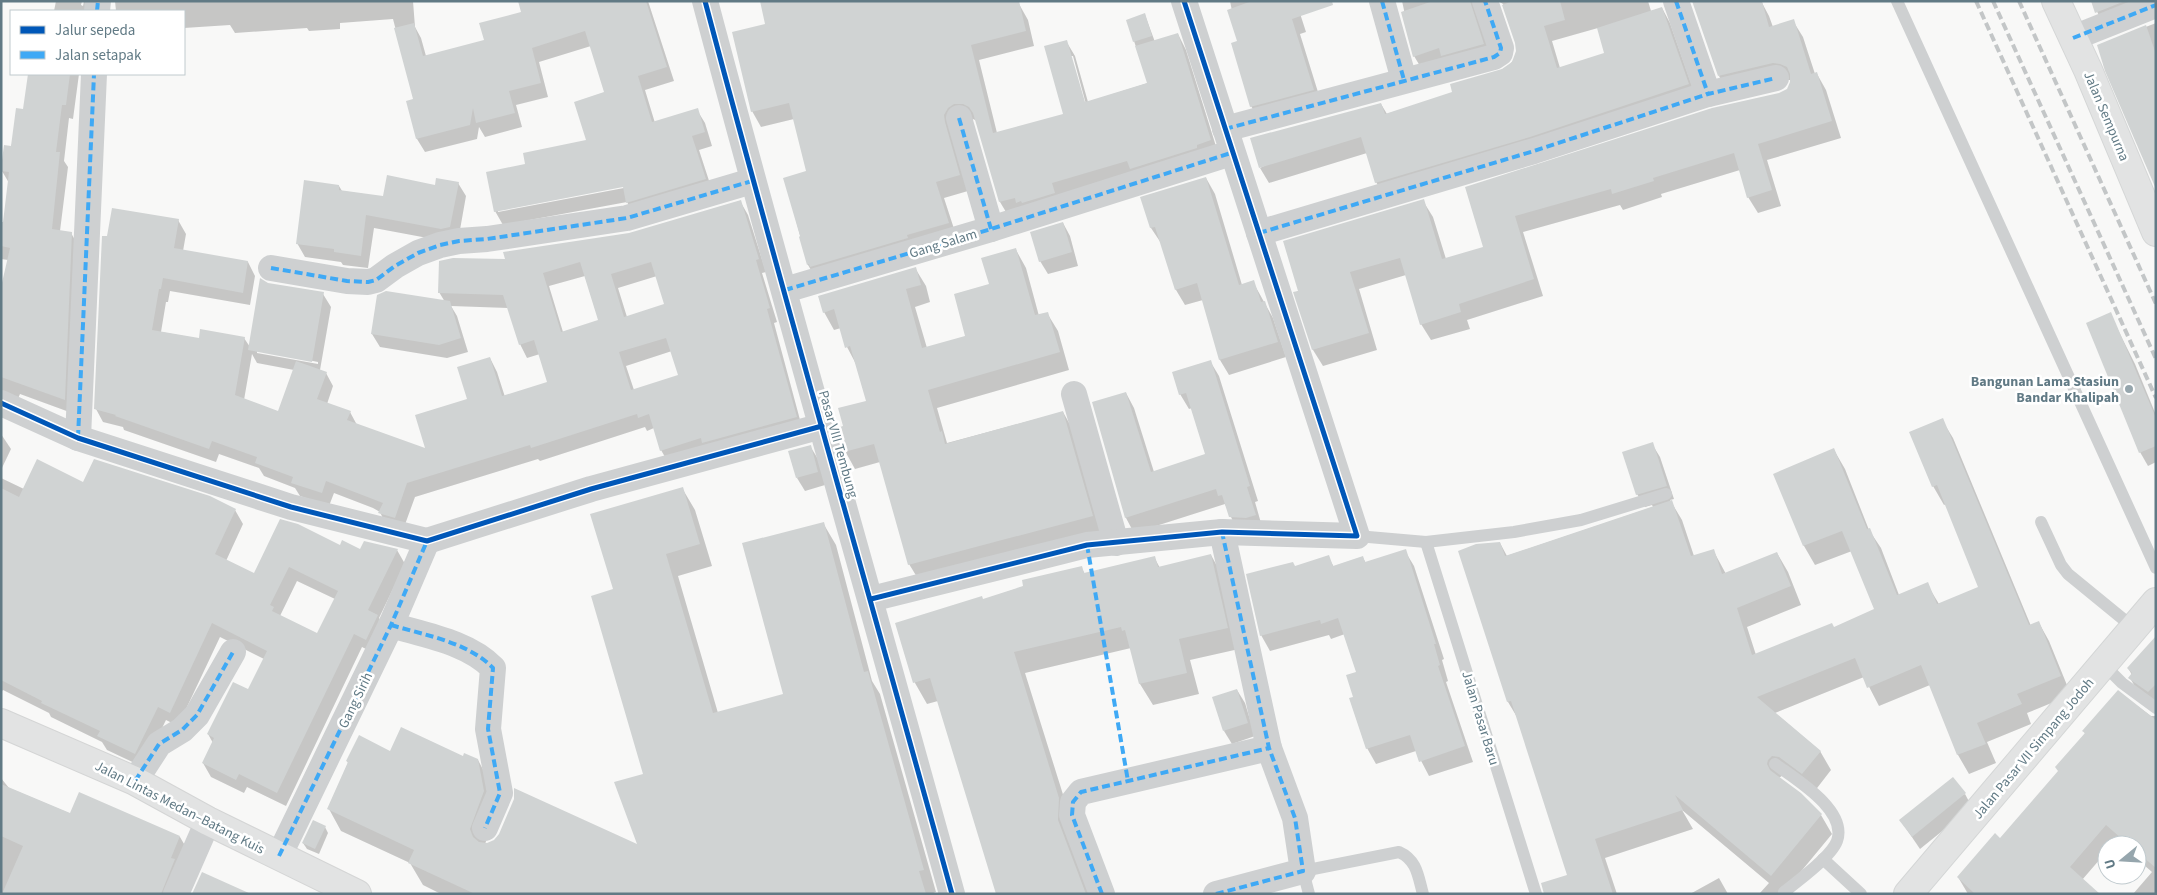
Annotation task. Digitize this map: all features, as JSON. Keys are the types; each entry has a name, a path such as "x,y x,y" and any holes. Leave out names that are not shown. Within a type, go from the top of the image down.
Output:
{"main road":[{"name":"Jalan Sempurna","path":"2056,1 2156,232"},
{"name":"Jalan Pasar VII Simpang Jodoh","path":"1919,890 2156,602"},
{"name":"Jalan Lintas Medan–Batang Kuis","path":"1,723 135,781 208,821 357,894"}],"street":[{"name":"Pasar VIII Tembung","path":"705,1 752,181 785,290 952,894"},
{"path":"871,599 1087,545 1222,532 1357,536 1184,1"},
{"path":"1382,1 1404,80"},
{"path":"991,229 1228,141 1404,80 1494,58 1500,53 1501,48 1485,1"},
{"path":"1676,1 1708,94"},
{"path":"2073,38 2156,5"},
{"path":"78,438 94,75"},
{"path":"1259,233 1534,151 1708,94 1776,78"},
{"name":"Gang Salam","path":"785,290 991,229 959,118"},
{"path":"271,268 347,281 368,282 376,280 395,266 418,253 440,245 627,218 752,181"},
{"path":"1074,394 1116,543"},
{"path":"1,403 78,438 292,507 427,542 591,489 822,426"},
{"path":"1216,894 1306,883 1295,818 1269,748 1222,532"},
{"name":"Gang Sirih","path":"279,856 392,625 427,542"},
{"path":"392,625 475,653 492,668 488,729 500,793 485,828"},
{"path":"135,781 159,744 182,730 197,715 233,652"},
{"path":"1102,894 1072,815 1073,802 1081,792 1269,748"},
{"path":"176,894 208,821"}],"lane":[{"path":"1897,1 2156,568"},
{"path":"1357,536 1426,542 1514,532 1581,520 1666,494"},
{"path":"2041,522 2068,574 2134,628"},
{"name":"Jalan Pasar Baru","path":"1426,542 1536,894"},
{"path":"2104,665 2122,683 2156,708"},
{"path":"1775,764 1815,794 1831,811 1838,826 1837,841 1824,859 1784,892"},
{"path":"1306,883 1399,852 1407,856 1414,863 1423,894"},
{"path":"1824,859 1861,894"}],"building":[{"path":"518,1 646,1 667,67 638,76 652,122 698,108 705,132 692,136 706,179 626,203 623,187 494,212 486,172 525,164 523,153 586,140 574,102 604,92 585,31 532,48 541,83 509,91 515,113 476,123 473,108 470,125 416,139 406,101 413,99 394,28 414,23 423,56 484,40 479,23 521,12"},
{"path":"760,1 1019,1 1026,31 971,45 993,133 1063,114 1044,46 1067,40 1085,102 1147,83 1135,46 1178,33 1211,140 1197,145 1197,148 1130,169 1127,161 1052,183 1055,193 1022,203 1021,201 1016,203 1015,198 999,202 973,113 969,107 963,104 954,104 948,108 944,115 960,175 936,182 949,223 907,235 908,238 810,267 809,264 807,265 783,178 806,171 789,103 751,112 732,32 765,24"},
{"path":"1252,1 1332,1 1333,5 1292,19 1314,90 1250,107 1231,43 1237,41 1227,10"},
{"path":"1433,1 1470,1 1484,44 1441,56 1439,48 1413,57 1401,12"},
{"path":"1513,1 1560,1 1565,20 1544,26 1557,68 1604,53 1597,28 1662,7 1689,84 1530,137 1375,183 1361,137 1259,168 1250,138 1381,103 1385,114 1452,92 1450,84 1502,69 1512,62 1516,51 1502,5"},
{"path":"1692,1 1762,1 1769,27 1794,19 1811,74 1817,72 1832,121 1758,144 1772,190 1747,198 1734,153 1653,178 1654,181 1612,194 1611,189 1515,216 1534,279 1459,304 1461,312 1420,325 1400,258 1350,272 1369,333 1312,350 1293,292 1298,291 1283,241 1424,199 1442,259 1483,247 1465,187 1712,108 1779,93 1787,89 1790,82 1790,74 1787,67 1780,64 1773,63 1718,76"},
{"path":"2091,1 2125,1 2095,13"},
{"path":"1145,13 1152,36 1133,42 1126,20"},
{"path":"2146,25 2156,54 2156,189 2105,71 2097,45"},
{"path":"28,75 70,75 66,105 62,105 56,152 60,152 52,229 72,232 65,400 1,377 1,287 10,248 1,246 1,222 3,222 9,172 1,171 1,168 4,145 11,146 16,108 23,109"},
{"path":"387,175 435,185 436,178 459,182 450,227 441,229 366,215 361,256 334,252 334,249 296,244 304,180 339,185 339,190 383,196"},
{"path":"1206,177 1239,285 1254,280 1261,302 1265,301 1278,342 1219,360 1197,283 1175,290 1155,227 1150,228 1140,197"},
{"path":"741,200 759,259 756,260 770,308 767,309 797,417 702,443 701,438 660,451 649,414 638,418 637,414 531,448 530,445 407,483 395,518 378,513 383,503 326,481 322,493 291,483 293,477 255,463 257,457 212,441 209,449 116,415 94,409 102,236 107,236 112,208 179,219 174,248 248,261 243,293 163,278 161,289 159,289 152,330 199,338 200,329 245,337 235,395 278,411 296,361 327,372 317,399 351,411 347,420 425,448 415,415 467,399 457,367 490,357 502,396 547,382 534,340 519,345 503,295 438,293 439,261 453,258 505,259 503,252 629,233","holes":["580,262 598,320 561,332 543,273","651,262 664,304 624,317 611,274","666,338 678,375 631,390 619,352"]},
{"path":"1063,222 1072,252 1039,262 1030,232"},
{"path":"1016,248 1035,315 1048,312 1060,352 928,390 940,432 942,431 945,444 1063,411 1093,516 908,565 874,444 844,452 837,428 843,426 838,408 866,401 850,346 845,348 834,309 823,313 818,296 916,267 921,285 906,289 922,348 965,336 954,294 989,284 981,258"},
{"path":"260,278 268,283 324,292 312,362 248,350"},
{"path":"386,291 450,301 461,338 439,345 371,334 377,295"},
{"name":"Bangunan Lama Stasiun Bandar Khalipah","path":"2111,312 2156,418 2156,446 2139,453 2086,323"},
{"path":"1211,360 1250,486 1247,487 1256,515 1246,518 1229,517 1222,495 1218,496 1216,489 1125,518 1092,402 1126,392 1151,472 1205,454 1186,393 1179,395 1172,372"},
{"path":"1943,418 2029,625 2039,621 2061,676 2017,694 2022,704 1977,723 1986,744 1957,755 1921,665 1867,688 1855,658 1757,697 1821,751 1802,774 1779,757 1772,756 1768,760 1767,764 1770,770 1801,793 1822,814 1771,876 1675,795 1683,810 1595,839 1613,894 1544,894 1541,883 1567,875 1511,701 1507,702 1458,551 1476,544 1500,542 1505,556 1672,500 1691,556 1714,549 1722,574 1777,552 1791,586 1737,608 1752,655 1832,623 1834,627 1874,609 1842,531 1803,546 1773,474 1834,448 1867,529 1870,528 1897,595 1928,582 1937,604 1978,587 1937,485 1932,487 1909,432"},
{"path":"1653,442 1667,486 1636,495 1622,452"},
{"path":"811,445 818,472 796,478 788,451"},
{"path":"37,459 83,482 94,459 210,496 236,509 215,554 254,573 280,519 298,524 340,545 342,540 360,549 364,541 398,549 368,610 378,615 366,640 354,634 277,793 239,774 236,780 202,763 214,738 207,734 233,682 248,689 267,651 212,623 170,713 158,707 135,754 97,736 100,731 41,703 42,701 1,680 1,488 19,497","holes":["289,567 338,591 317,633 272,611 274,607 270,605"]},
{"path":"683,487 700,544 666,554 713,713 783,694 742,543 824,522 864,672 868,671 924,870 919,871 926,894 475,894 408,863 414,850 327,809 348,762 346,761 359,735 390,751 401,727 463,756 464,753 478,759 484,791 470,829 473,837 479,842 487,843 494,840 499,834 514,799 514,788 637,844 614,782 643,774 591,596 613,589 590,514"},
{"path":"1406,549 1436,644 1434,644 1440,665 1438,666 1465,746 1419,762 1410,735 1366,749 1349,698 1353,697 1346,675 1356,672 1338,618 1321,624 1320,620 1260,636 1246,574 1293,562 1295,566 1329,555 1333,566 1363,556 1365,562"},
{"path":"1211,554 1228,628 1179,639 1187,673 1139,684 1125,630 1122,631 1121,627 1014,652 1059,798 1058,820 1086,894 996,894 930,678 913,683 895,623 982,596 983,599 1023,586 1022,580 1082,566 1084,573 1155,556 1158,567"},
{"path":"2156,636 2156,684 2148,692 2128,678 2132,673 2127,668"},
{"path":"1237,689 1248,723 1223,731 1212,697"},
{"path":"2118,690 2156,720 2156,868 2147,860 2147,835 2118,835 2106,825 2070,867 2100,894 1975,894 1957,877 1995,833 2000,838 2058,771 2055,767 2085,733 2082,731"},
{"path":"1953,777 1966,793 1912,837 1899,820"},
{"path":"1,784 70,813 79,792 180,836 171,858 175,859 161,894 2,894 23,846 1,836"},
{"path":"313,820 326,826 315,849 302,843"},
{"path":"202,872 251,894 192,894"}],"railway":[{"path":"1976,1 2156,398"},
{"path":"1993,1 2156,359"},
{"path":"2019,1 2156,304"}],"marked path":[{"path":"97,10 98,1"},
{"path":"1382,1 1404,80"},
{"path":"1225,129 1494,57 1500,53 1501,48 1485,1"},
{"path":"1676,1 1708,94"},
{"path":"2073,38 2156,5"},
{"path":"78,438 94,75"},
{"path":"1259,233 1534,151 1708,94 1776,78"},
{"path":"959,118 991,229"},
{"path":"785,290 991,229 1231,153"},
{"path":"271,268 347,281 368,282 376,280 395,266 418,253 440,245 627,218 752,181"},
{"path":"1216,894 1303,871 1295,818 1269,748 1222,532"},
{"path":"279,856 391,625 427,541 432,540"},
{"path":"1087,545 1128,781"},
{"path":"391,625 445,640 471,652 493,668 488,729 500,793 485,828"},
{"path":"135,781 159,744 182,730 197,715 233,652"},
{"path":"1102,894 1072,815 1073,802 1081,792 1269,748"}],"cycle path":[{"path":"705,1 796,336 952,894"},
{"path":"871,599 1087,545 1222,532 1357,536 1184,1"},
{"path":"1,403 78,438 291,507 427,541 591,489 822,426"}],"place":[{"name":"Bangunan Lama Stasiun Bandar Khalipah","path":"2129,389"}]}
